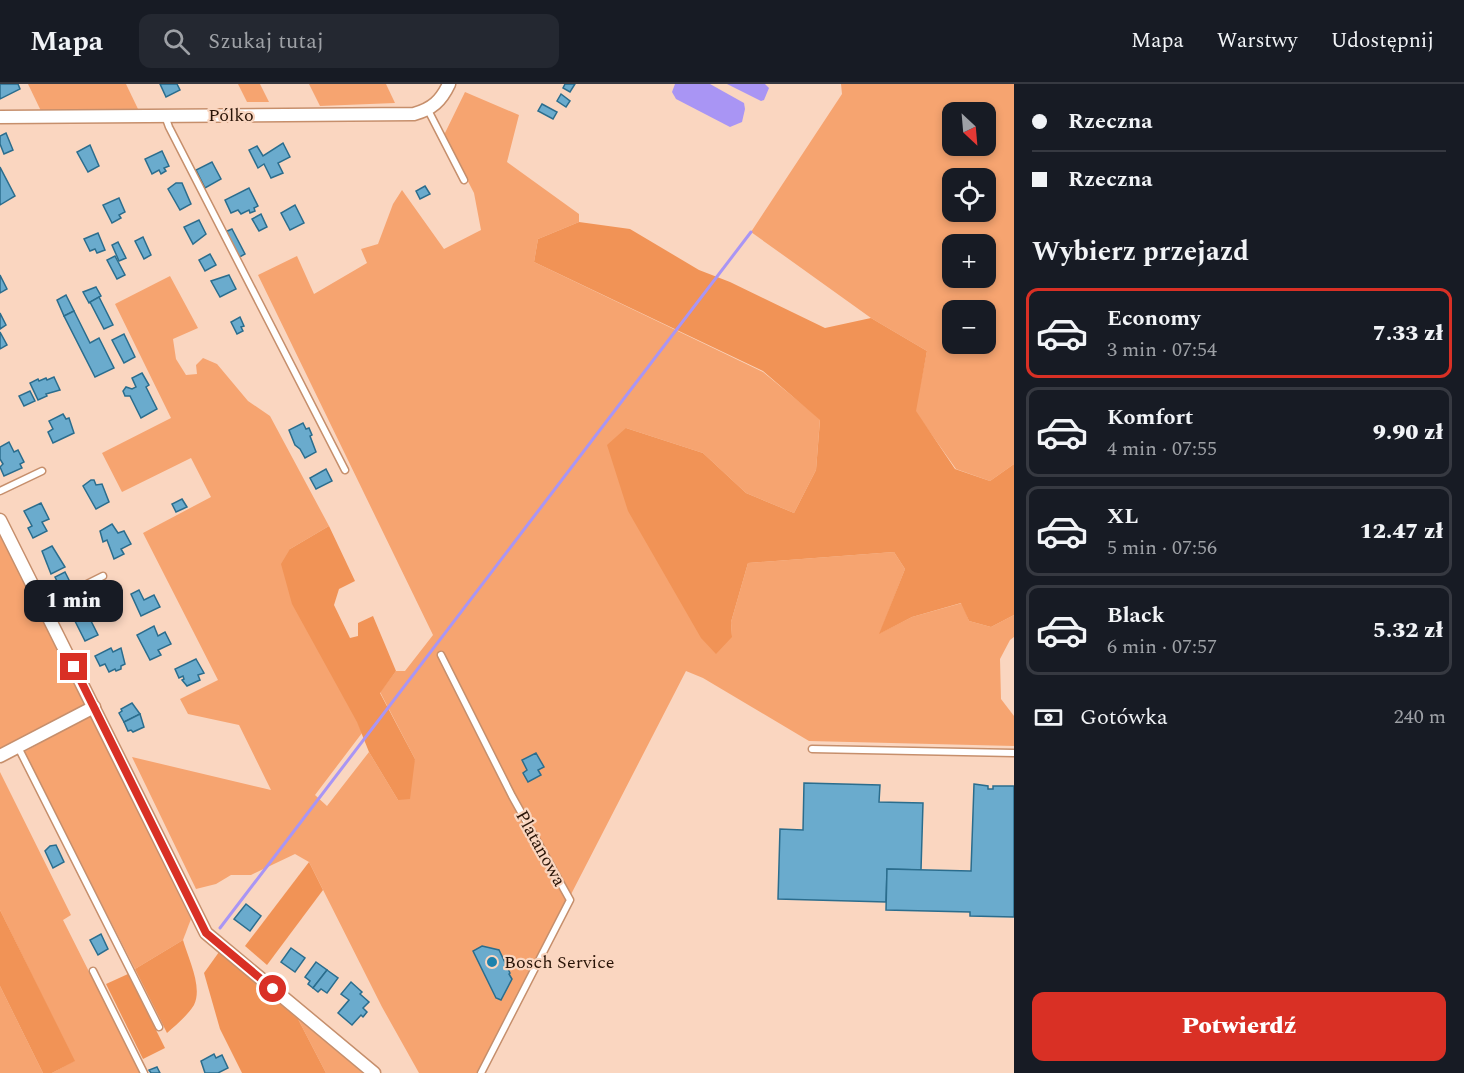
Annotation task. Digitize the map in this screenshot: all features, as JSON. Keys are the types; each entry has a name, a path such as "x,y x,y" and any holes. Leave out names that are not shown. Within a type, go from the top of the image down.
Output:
{"street":[{"path":"428,110 442,97 449,84"},
{"name":"Pólko","path":"0,117 394,115 414,114 428,110"},
{"path":"0,520 206,933 374,1073"},
{"path":"0,756 94,707"}],"lane":[{"path":"428,110 464,180"},
{"path":"165,115 207,204 345,470"},
{"path":"0,491 42,471"},
{"path":"43,606 103,576"},
{"name":"Platanowa","path":"441,655 512,796 570,900 481,1073"},
{"path":"18,747 159,1027"},
{"path":"812,749 1014,753"},
{"path":"93,971 144,1073"}],"shaded area":[{"path":"28,84 126,84 138,109 41,111"},
{"path":"238,84 260,84 269,102 247,102"},
{"path":"309,84 386,84 395,103 320,106"},
{"path":"675,84 710,84 744,103 742,122 730,127 676,99 672,92"},
{"path":"727,84 765,84 769,88 764,100 761,101"},
{"path":"841,84 1014,84 1014,464 990,481 956,469 915,411 927,351 871,318 751,232 842,94"},
{"path":"465,92 519,115 507,162 579,214 579,222 538,239 534,262 763,372 820,419 816,470 794,513 746,493 703,453 626,428 732,637 731,622 748,563 894,552 905,569 880,633 912,617 962,603 969,621 991,627 1014,615 1014,637 1000,659 1001,699 1014,716 1014,746 809,741 703,678 686,671 479,1073 419,1073 382,1007 309,862 295,854 251,875 231,875 216,884 196,889 132,757 271,790 239,725 188,714 180,699 218,680 143,533 211,497 191,458 122,492 102,453 171,418 115,304 170,276 198,328 173,339 176,359 186,375 197,374 196,365 203,358 217,364 248,401 270,416 329,526 290,549 362,733 315,795 327,806 369,752 398,800 415,759 380,692 396,671 405,671 433,635 258,275 297,256 314,294 367,263 361,249 378,244 393,204 402,190 444,249 481,230 474,193 444,135"},
{"path":"579,222 630,229 699,270 730,282 825,328 871,318 927,351 916,411 955,469 990,481 1014,464 1014,615 991,627 969,621 961,603 912,617 879,634 905,569 894,552 748,563 731,622 732,637 716,654 701,638 628,511 607,445 626,428 703,453 746,493 794,513 816,470 820,420 763,371 534,262 538,239"},
{"path":"329,526 355,581 339,589 334,605 350,638 358,636 358,623 373,616 396,671 380,693 415,759 410,799 398,800 369,752 357,722 292,604 281,564 290,549"},
{"path":"0,534 86,708 0,751"},
{"path":"90,716 191,919 183,940 135,969 24,752"},
{"path":"0,772 71,915 63,920 140,1073 52,1073 74,1061 0,910"},
{"path":"309,862 323,890 267,965 245,946"},
{"path":"0,910 75,1061 52,1073 43,1073 0,986"},
{"path":"183,940 196,981 196,998 189,1012 167,1033 135,969"},
{"path":"219,952 298,1019 326,1073 242,1073 220,1029 204,973"},
{"path":"128,974 165,1048 143,1059 106,984"},
{"path":"0,986 43,1073 0,1073"},
{"path":"298,1019 363,1073 326,1073"}],"building":[{"path":"0,84 18,84 20,89 0,99"},
{"path":"160,84 177,84 180,90 166,97"},
{"path":"565,84 575,84 570,92 563,88"},
{"path":"561,94 570,101 566,107 557,101"},
{"path":"542,104 557,112 553,119 538,111"},
{"path":"6,133 13,150 4,154 0,136"},
{"path":"283,143 290,157 278,163 283,173 271,178 264,164 258,168 249,150 257,146 263,156"},
{"path":"90,145 99,166 88,172 77,152"},
{"path":"162,151 169,166 164,168 166,171 161,174 159,170 152,174 145,159"},
{"path":"212,162 221,179 205,188 196,170"},
{"path":"0,167 15,196 0,205"},
{"path":"176,183 182,183 191,204 180,210 168,189"},
{"path":"425,186 430,194 420,199 416,191"},
{"path":"249,188 258,206 254,208 255,211 250,213 249,210 241,214 238,210 231,213 225,200"},
{"path":"119,198 125,212 119,215 121,218 112,223 103,205"},
{"path":"295,205 304,223 290,230 281,213"},
{"path":"261,214 267,227 259,231 252,219"},
{"path":"199,220 206,234 193,244 184,227"},
{"path":"232,229 245,254 238,258 225,232"},
{"path":"98,233 105,250 97,253 95,249 90,251 84,239"},
{"path":"143,237 151,255 144,259 135,241"},
{"path":"118,242 126,258 119,261 112,245"},
{"path":"210,254 216,265 205,271 199,260"},
{"path":"115,256 125,275 117,279 107,260"},
{"path":"0,275 7,289 0,293"},
{"path":"229,275 236,289 220,297 211,281"},
{"path":"96,287 101,296 89,303 83,292"},
{"path":"66,295 74,311 64,316 57,300"},
{"path":"99,297 113,325 104,329 90,302"},
{"path":"74,311 90,343 99,338 114,368 95,377 64,316"},
{"path":"0,313 6,325 0,329"},
{"path":"240,317 244,326 241,327 243,331 237,334 231,322"},
{"path":"0,332 7,345 0,349"},
{"path":"124,334 135,357 124,363 112,340"},
{"path":"142,373 149,385 146,387 157,409 141,418 130,396 125,396 123,391 126,387 132,389 136,387 132,378"},
{"path":"54,377 60,390 46,394 47,396 38,400 30,383 38,379 39,381 46,378 47,380"},
{"path":"30,391 35,401 24,406 19,396"},
{"path":"63,414 66,419 69,418 74,433 53,443 48,432 53,429 49,421"},
{"path":"303,423 306,429 309,428 316,452 305,458 295,445 289,430"},
{"path":"9,442 14,452 18,450 24,462 20,464 22,468 4,476 0,467 3,464 0,459 0,447"},
{"path":"326,469 332,481 316,489 310,478"},
{"path":"94,480 96,485 102,484 109,502 96,509 83,486"},
{"path":"182,499 187,507 176,512 172,504"},
{"path":"41,503 49,519 42,522 47,531 33,538 28,528 32,526 24,511"},
{"path":"112,524 118,533 124,531 131,544 121,549 124,554 114,559 107,540 103,542 100,531"},
{"path":"52,546 65,567 51,574 42,551"},
{"path":"65,572 70,582 60,587 55,577"},
{"path":"139,590 144,600 154,595 160,607 141,616 131,594"},
{"path":"82,603 98,635 85,641 69,609"},
{"path":"154,626 158,636 165,632 171,644 158,650 161,655 150,660 137,635"},
{"path":"111,648 113,652 121,648 125,664 121,666 121,669 109,672 105,664 100,666 95,656"},
{"path":"196,659 204,673 198,675 200,680 187,686 182,680 183,676 179,678 175,669"},
{"path":"132,703 140,714 124,722 119,713 121,709"},
{"path":"140,714 144,727 133,732 128,731 124,722"},
{"path":"536,753 544,767 538,770 541,775 528,782 523,773 527,770 522,760"},
{"path":"804,783 880,785 879,802 923,803 921,870 887,869 886,902 778,899 780,829 803,830"},
{"path":"974,784 988,786 988,789 993,789 993,786 1014,786 1014,917 970,916 970,912 886,910 887,869 971,871"},
{"path":"56,845 64,862 53,868 45,851 50,846"},
{"path":"246,904 261,916 250,931 234,919"},
{"path":"101,934 108,949 98,955 90,940"},
{"name":"Bosch Service","path":"482,946 499,950 510,973 512,979 501,1000 496,998 473,951"},
{"path":"291,948 305,958 295,972 281,962"},
{"path":"316,962 327,970 313,988 305,977"},
{"path":"327,970 338,978 327,993 321,989 318,992 313,988"},
{"path":"351,982 369,1002 363,1008 367,1012 352,1025 338,1013 349,1000 341,994"},
{"path":"214,1054 216,1058 222,1055 228,1068 218,1073 205,1073 201,1061"},
{"path":"157,1067 160,1073 151,1073 149,1070"}],"waterway":[{"path":"220,928 751,232"}],"place":[{"name":"Bosch Service","path":"492,962"}],"route":[{"path":"74,667 206,933 273,989"}]}
